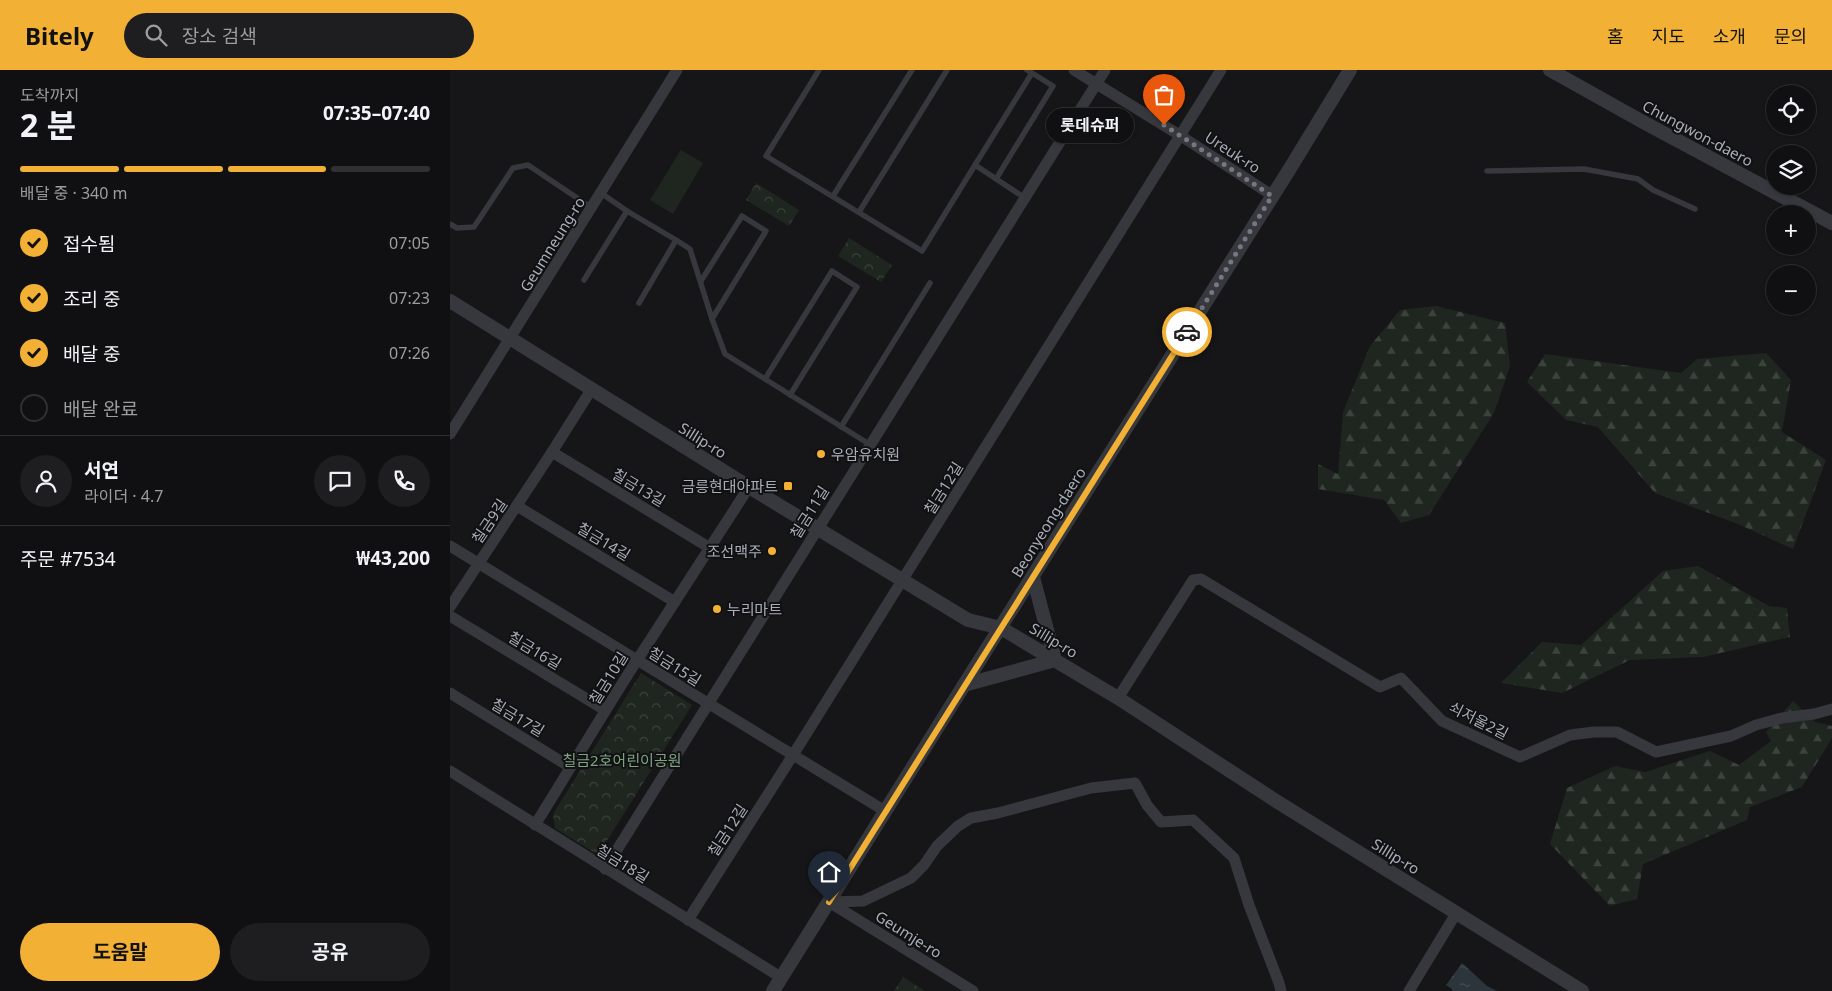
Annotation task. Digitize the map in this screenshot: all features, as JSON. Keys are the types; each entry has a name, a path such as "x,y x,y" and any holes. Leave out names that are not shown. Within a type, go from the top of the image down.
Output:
{"street":[{"name":"Geumneung-ro","path":"450,434 678,70"},
{"name":"Ureuk-ro","path":"1074,70 1272,196"},
{"name":"칠금11길","path":"605,869 816,528 1105,70"},
{"name":"칠금12길","path":"688,920 1221,70"},
{"name":"Beonyeong-daero","path":"773,991 1350,70"},
{"name":"Chungwon-daero","path":"1550,70 1786,205"},
{"name":"Chungwon-daero","path":"1816,217 1832,223"},
{"name":"Sillip-ro","path":"450,301 591,390 968,620 1001,628 1118,698 1274,799 1582,991"},
{"name":"칠금9길","path":"450,607 591,390"},
{"name":"칠금13길","path":"552,452 710,548"},
{"name":"칠금10길","path":"534,825 637,660 749,487"},
{"name":"칠금14길","path":"517,506 675,602"},
{"name":"칠금15길","path":"450,546 885,811"},
{"path":"964,685 1055,660 1033,577"},
{"name":"쇠저울2길","path":"1118,698 1194,580 1201,579 1380,687 1401,678 1442,721 1520,757 1570,735 1594,732 1617,732 1656,752 1731,736 1782,718 1814,714 1832,709"},
{"name":"칠금16길","path":"450,616 606,710"},
{"name":"칠금17길","path":"450,694 570,767"},
{"name":"칠금18길","path":"450,772 782,978"},
{"path":"829,902 863,902 911,878 924,865 936,846 958,826 971,818 998,813 1091,788 1135,783 1147,805 1161,822 1193,820 1234,858 1249,905 1279,983 1280,991"},
{"name":"Geumje-ro","path":"829,902 974,991"},
{"path":"1409,991 1457,912"}],"lane":[{"path":"819,70 766,156 922,251 1030,72 1053,86 996,179"},
{"path":"833,196 912,70"},
{"path":"859,212 947,70"},
{"path":"450,224 457,228 474,227 513,168 528,165 592,208"},
{"path":"975,166 1025,198"},
{"path":"1487,171 1584,168 1638,179 1653,190 1695,209"},
{"path":"601,193 627,212 690,249 725,354 869,444"},
{"path":"584,280 627,212"},
{"path":"701,281 742,216 766,231 712,319"},
{"path":"640,303 676,240"},
{"path":"765,379 832,271 858,287 790,395"},
{"path":"841,427 930,283"}],"green space":[{"path":"681,150 703,163 673,214 650,200"},
{"path":"756,183 799,210 789,226 746,200"},
{"path":"849,238 892,265 881,282 838,256"},
{"path":"1436,306 1505,323 1510,366 1494,413 1429,515 1401,523 1384,500 1318,489 1318,464 1338,474 1343,412 1370,346 1400,310"},
{"path":"1766,353 1791,380 1782,432 1826,460 1793,549 1738,524 1655,493 1598,427 1566,420 1527,382 1545,354 1681,373 1697,359"},
{"path":"1698,566 1769,606 1787,608 1790,637 1703,657 1630,660 1562,693 1501,683 1542,642 1581,645 1663,571"},
{"name":"칠금2호어린이공원","path":"641,673 692,705 598,855 555,828 553,814"},
{"path":"1793,701 1815,722 1832,726 1832,738 1802,787 1750,807 1747,820 1643,864 1637,899 1610,906 1550,844 1567,788 1615,766 1645,772 1710,751 1739,765 1771,741 1766,732"},
{"path":"903,977 925,991 894,991"}],"water":[{"path":"1462,963 1487,986 1497,991 1452,991 1446,985"}],"way so far":[{"path":"1164,125 1272,196 1187,332"}],"place":[{"name":"롯데슈퍼","path":"1164,125"},
{"name":"우암유치원","path":"821,454"},
{"name":"금릉현대아파트","path":"788,486"},
{"name":"조선맥주","path":"772,551"},
{"name":"누리마트","path":"717,609"}],"route":[{"path":"829,902 1187,332"}]}
